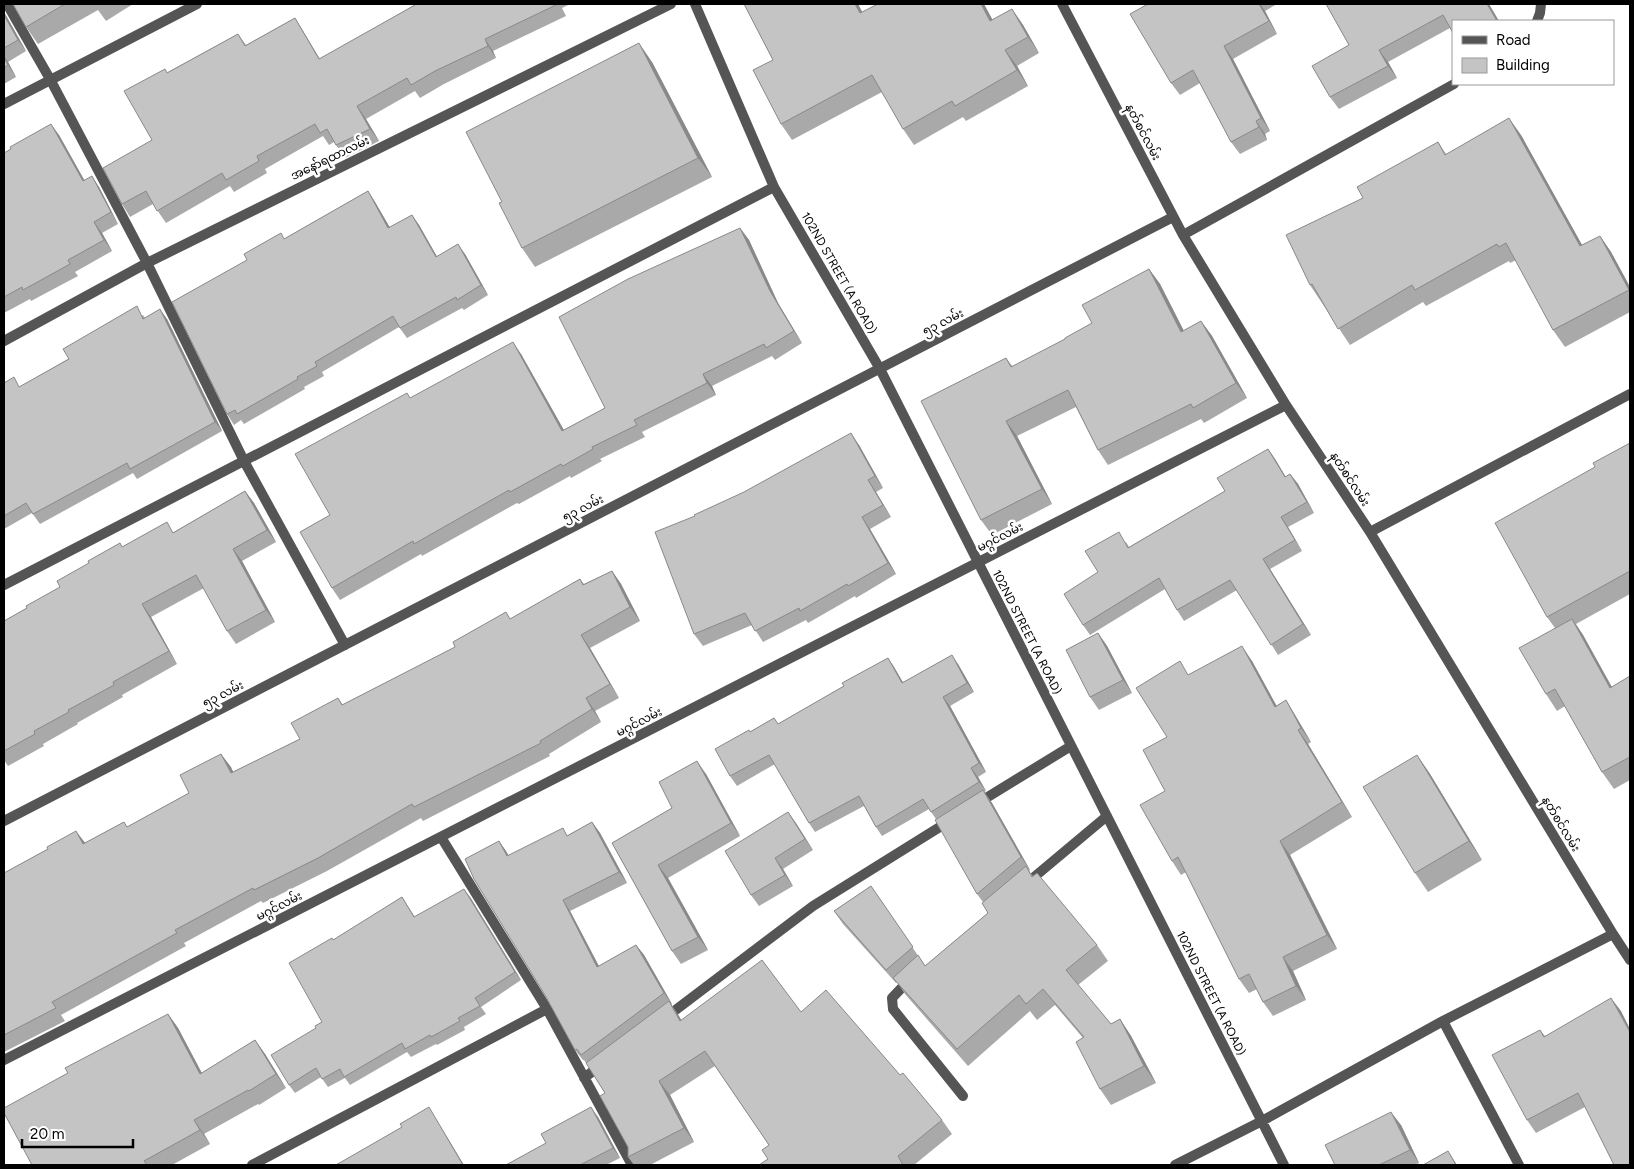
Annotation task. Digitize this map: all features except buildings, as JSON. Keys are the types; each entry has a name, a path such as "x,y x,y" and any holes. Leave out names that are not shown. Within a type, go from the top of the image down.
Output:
{"street":[{"path":"7,4 50,79 147,263 244,461 345,645"},
{"path":"4,104 197,4"},
{"name":"အနော်ရထာလမ်း","path":"4,341 147,263 671,4"},
{"name":"102ND STREET (A ROAD)","path":"695,4 774,187 880,369 1284,1165"},
{"name":"နတ်စင်လမ်း","path":"1062,4 1183,235 1286,405 1370,532 1630,960"},
{"path":"1537,20 1541,4"},
{"path":"1183,235 1452,85"},
{"path":"4,585 774,187"},
{"name":"၅၃ လမ်း","path":"4,821 1174,217"},
{"path":"1370,532 1630,394"},
{"name":"မဂ္ဂင်လမ်း","path":"4,1060 1286,405"},
{"path":"654,1026 813,906 1071,746"},
{"path":"1017,891 1107,816"},
{"path":"441,837 547,1009 632,1165"},
{"path":"1175,1165 1262,1121 1444,1022 1613,934"},
{"path":"920,971 905,983 892,998 893,1009 964,1096"},
{"path":"252,1165 547,1009"},
{"path":"1444,1022 1519,1165"},
{"path":"584,1078 608,1060"}]}
